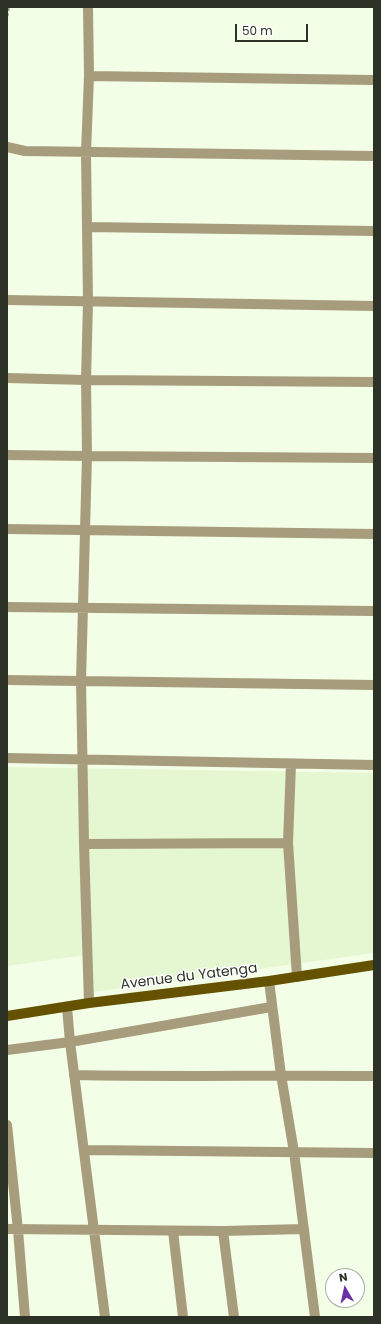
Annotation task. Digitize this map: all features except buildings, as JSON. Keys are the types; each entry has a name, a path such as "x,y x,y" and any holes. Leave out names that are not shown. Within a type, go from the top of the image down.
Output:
{"main road":[{"name":"Avenue du Yatenga","path":"7,1016 89,1003 269,981 374,965"}],"street":[{"path":"88,7 89,76 86,152 88,302 86,380 88,456 81,681 89,1003"},
{"path":"89,76 374,80"},
{"path":"7,147 25,151 374,156"},
{"path":"87,228 374,232"},
{"path":"7,300 374,306"},
{"path":"7,378 374,382"},
{"path":"7,454 374,458"},
{"path":"7,529 374,534"},
{"path":"7,607 374,611"},
{"path":"7,680 374,685"},
{"path":"7,758 374,765"},
{"path":"291,764 288,843 297,977"},
{"path":"84,844 288,843"},
{"path":"269,981 281,1076 294,1152 315,1317"},
{"path":"67,1007 74,1075 105,1317"},
{"path":"7,1050 70,1042 272,1007"},
{"path":"74,1075 172,1077 374,1076"},
{"path":"7,1125 25,1317"},
{"path":"84,1150 374,1153"},
{"path":"7,1230 222,1231 304,1229"},
{"path":"173,1231 183,1317"},
{"path":"222,1231 234,1317"}],"path":[{"path":"7,20 9,7"}],"shaded area":[{"path":"7,767 374,773 374,953 86,993 86,955 7,966"}]}
